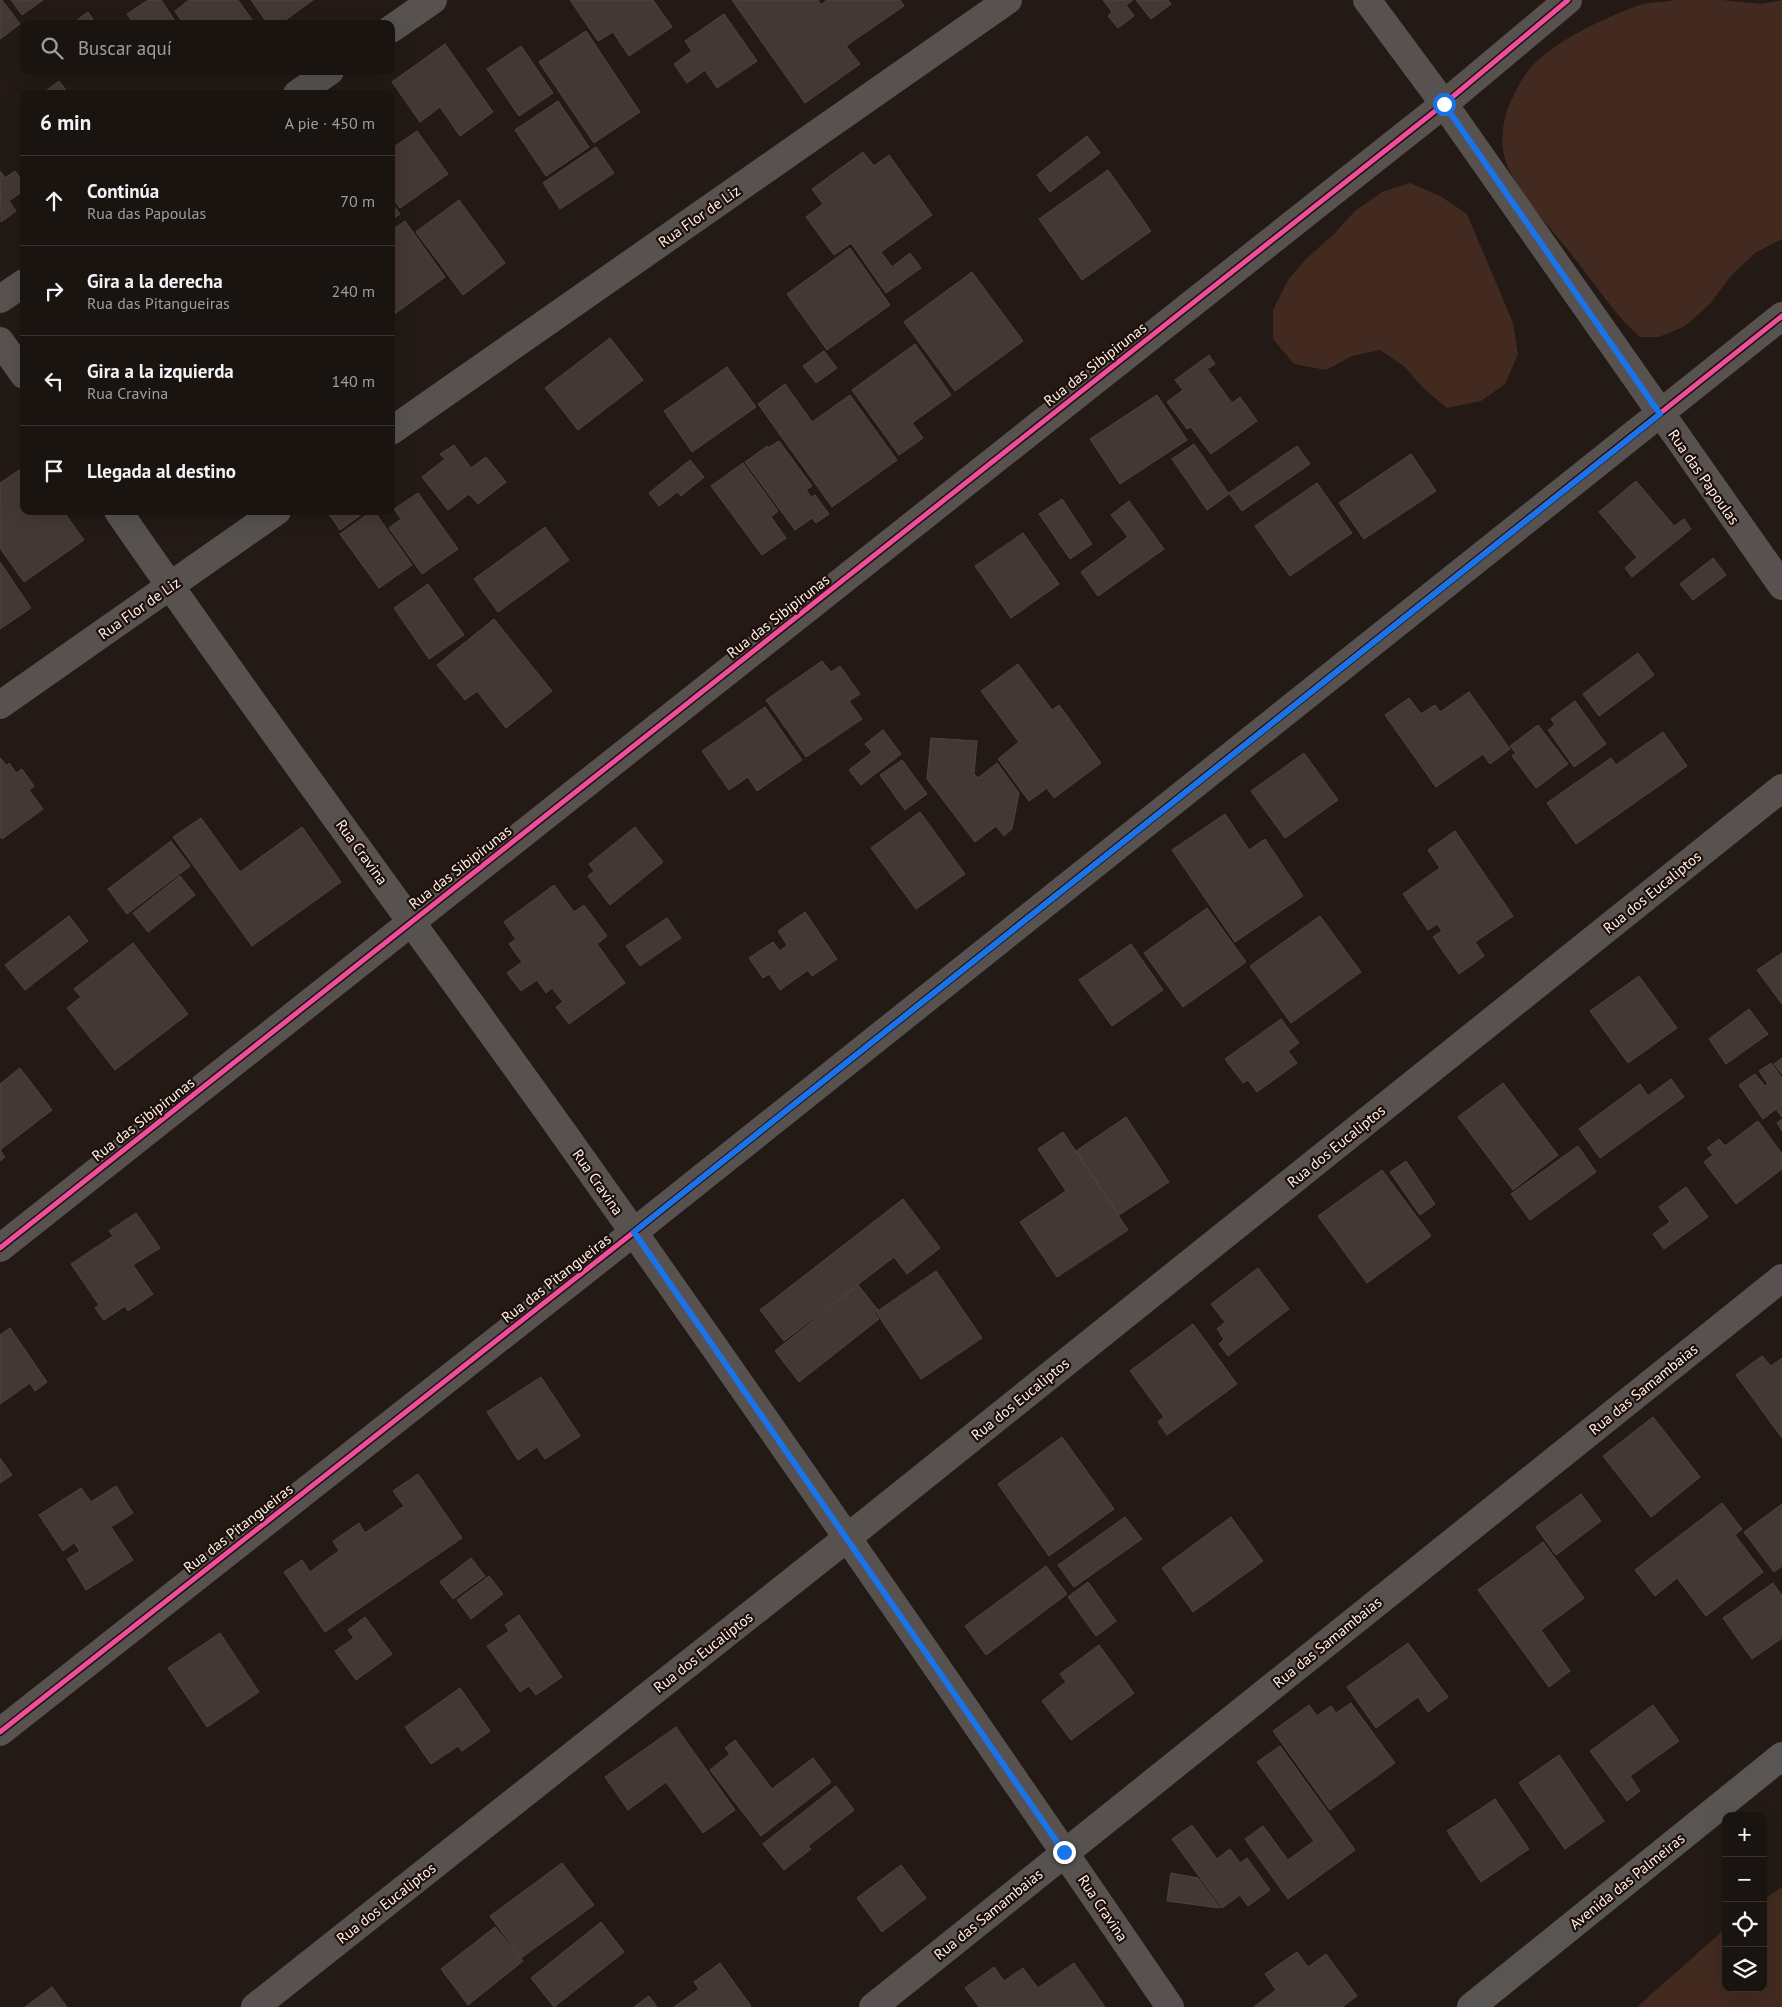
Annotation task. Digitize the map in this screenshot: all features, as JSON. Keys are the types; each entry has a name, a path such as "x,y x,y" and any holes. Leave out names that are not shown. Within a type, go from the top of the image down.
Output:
{"street":[{"path":"395,26 433,0"},
{"name":"Rua Flor de Liz","path":"395,428 1008,0"},
{"name":"Rua das Papoulas","path":"1367,0 1444,104 1782,586"},
{"name":"Rua das Sibipirunas","path":"0,1248 1444,104 1568,0"},
{"path":"303,90 324,75"},
{"path":"0,299 20,285"},
{"name":"Rua das Pitangueiras","path":"0,1732 634,1232 1782,316"},
{"path":"0,341 20,369"},
{"name":"Rua Cravina","path":"121,515 634,1232 1170,2007"},
{"name":"Rua Flor de Liz","path":"0,706 271,515"},
{"name":"Rua dos Eucaliptos","path":"255,2007 846,1538 1782,788"},
{"name":"Rua das Samambaias","path":"873,2007 1782,1278"},
{"name":"Avenida das Palmeiras","path":"1471,2007 1782,1756"}],"shaded area":[{"path":"1675,0 1722,0 1761,4 1782,0 1782,239 1755,253 1730,277 1710,304 1685,326 1659,337 1640,337 1611,306 1520,190 1505,160 1503,130 1508,108 1520,84 1535,63 1557,45 1598,23 1637,6 1646,3"},
{"path":"1410,183 1440,196 1467,214 1513,323 1518,354 1505,384 1481,401 1447,408 1424,389 1405,367 1380,350 1352,356 1326,370 1294,364 1273,339 1273,310 1288,280 1307,258 1334,234 1355,211 1382,192"},
{"path":"1782,1887 1782,2007 1637,2007 1722,1932 1722,1992 1767,1992 1767,1897"}],"building":[{"path":"0,0 2,0 20,24 0,39"},
{"path":"11,0 43,0 22,15"},
{"path":"148,0 161,0 174,20 131,20 127,14"},
{"path":"189,0 238,0 252,20 181,20 175,11"},
{"path":"251,0 313,0 286,20 265,20"},
{"path":"570,0 653,0 672,27 629,56 613,32 598,41"},
{"path":"732,0 818,0 821,5 827,0 900,0 904,6 846,46 860,64 805,103"},
{"path":"1103,0 1133,0 1126,5 1134,16 1118,28 1108,16 1112,12"},
{"path":"1136,0 1168,0 1171,4 1151,19"},
{"path":"88,12 93,20 77,20"},
{"path":"724,14 757,61 717,88 705,70 687,83 674,64 692,51 685,41"},
{"path":"586,31 640,112 594,143 539,62"},
{"path":"445,44 493,112 460,136 440,107 420,122 392,82"},
{"path":"521,46 553,93 519,116 487,69"},
{"path":"59,81 66,90 47,90"},
{"path":"558,101 589,147 546,176 515,130"},
{"path":"417,131 448,174 400,208 395,201 395,146"},
{"path":"1087,136 1100,153 1050,192 1037,175"},
{"path":"596,147 614,173 560,209 543,183"},
{"path":"863,152 874,166 889,155 932,215 881,252 892,267 910,253 921,268 886,293 851,243 834,255 806,217 823,204 812,189"},
{"path":"1108,170 1151,231 1082,280 1039,219"},
{"path":"0,171 5,178 15,171 20,178 20,193 9,201 16,211 1,222"},
{"path":"459,200 505,263 463,295 416,232"},
{"path":"395,207 400,214 395,217"},
{"path":"405,221 445,277 395,314 395,228"},
{"path":"850,248 890,305 827,350 787,294"},
{"path":"972,272 1023,341 955,391 904,322"},
{"path":"610,338 643,380 578,430 545,388"},
{"path":"915,344 951,395 912,423 923,438 899,455 852,390"},
{"path":"824,351 837,368 816,383 803,366"},
{"path":"1209,355 1215,364 1207,369 1232,403 1240,397 1257,421 1211,454 1191,427 1187,429 1167,402 1183,390 1175,380"},
{"path":"727,367 756,407 692,452 664,411"},
{"path":"785,384 812,422 850,395 897,460 832,507 758,404"},
{"path":"1157,395 1187,440 1120,484 1090,439"},
{"path":"779,441 812,486 806,490 811,497 815,495 829,514 816,523 812,518 795,530 745,462 767,446 768,448"},
{"path":"1194,444 1229,494 1207,510 1172,459"},
{"path":"454,445 471,468 486,457 506,482 478,504 469,494 448,510 422,477 445,459 440,454"},
{"path":"1297,446 1310,464 1242,511 1229,493"},
{"path":"1411,454 1436,491 1364,539 1339,503"},
{"path":"690,460 704,477 681,496 677,492 659,506 649,493"},
{"path":"743,463 778,511 771,517 786,538 762,555 711,486"},
{"path":"20,470 20,515 66,515 84,540 24,582 0,548 0,483"},
{"path":"1636,481 1674,526 1684,519 1691,529 1632,577 1625,568 1637,557 1599,512"},
{"path":"1317,483 1352,533 1290,576 1255,526"},
{"path":"418,493 458,549 422,574 389,528 401,519 395,508"},
{"path":"1062,499 1092,544 1070,559 1039,514"},
{"path":"1129,501 1164,549 1098,596 1081,572 1128,537 1111,515"},
{"path":"330,515 361,515 340,530"},
{"path":"366,515 377,515 412,565 379,588 340,534"},
{"path":"545,527 569,560 498,612 474,579"},
{"path":"1023,533 1059,584 1011,618 975,566"},
{"path":"1713,558 1726,575 1693,600 1680,584"},
{"path":"0,562 31,608 0,629"},
{"path":"428,584 464,635 429,659 394,608"},
{"path":"494,619 552,691 506,728 477,691 465,700 437,665"},
{"path":"1638,653 1654,675 1599,716 1583,694"},
{"path":"822,661 831,672 840,666 860,694 849,701 862,719 806,757 766,700"},
{"path":"1018,664 1052,710 1059,705 1101,763 1054,798 1047,788 1029,801 998,759 1019,742 981,691"},
{"path":"1469,692 1510,749 1490,764 1483,754 1436,787 1385,715 1409,698 1421,714 1435,705 1440,712"},
{"path":"1575,701 1606,744 1574,767 1548,730 1555,725 1551,719"},
{"path":"765,707 802,760 757,791 748,777 729,790 702,751"},
{"path":"1538,725 1568,764 1536,788 1512,756 1516,753 1510,746"},
{"path":"883,730 901,754 861,785 849,770 872,752 865,744"},
{"path":"1663,732 1687,766 1576,844 1547,803 1611,758 1616,765"},
{"path":"931,738 977,741 974,774 978,778 997,763 1019,793 1012,829 1004,836 996,826 975,842 927,779"},
{"path":"1304,753 1338,800 1285,838 1251,791"},
{"path":"0,758 7,766 9,763 16,773 22,769 34,786 29,790 43,809 2,839 0,836"},
{"path":"902,760 927,794 905,810 880,775"},
{"path":"920,812 965,874 916,909 871,848"},
{"path":"1225,814 1249,850 1265,839 1303,896 1235,942 1172,850"},
{"path":"201,818 240,872 302,827 341,882 252,946 173,837"},
{"path":"635,827 663,862 610,905 588,876 594,871 589,864"},
{"path":"1455,831 1513,916 1475,942 1484,956 1459,974 1433,937 1442,931 1437,924 1428,930 1403,894 1440,868 1428,850"},
{"path":"171,841 190,866 127,914 108,889"},
{"path":"180,876 195,895 148,932 133,913"},
{"path":"554,885 574,912 584,905 607,936 597,944 625,983 569,1024 556,1007 563,1002 552,988 546,993 537,980 521,991 507,973 522,962 509,944 516,939 504,922"},
{"path":"1207,908 1246,962 1183,1007 1144,953"},
{"path":"805,912 837,959 812,976 808,970 780,990 769,974 763,978 749,958 773,942 780,951 787,945 778,931"},
{"path":"69,916 88,941 25,990 5,965"},
{"path":"1320,916 1361,972 1291,1023 1250,966"},
{"path":"667,918 681,938 640,966 626,946"},
{"path":"133,943 188,1014 115,1070 67,1008 81,997 74,989"},
{"path":"1131,944 1163,990 1112,1026 1079,980"},
{"path":"1782,953 1782,1004 1757,970"},
{"path":"1639,976 1677,1028 1628,1063 1590,1011"},
{"path":"1749,1009 1768,1034 1726,1064 1709,1039"},
{"path":"1281,1019 1299,1043 1288,1051 1297,1063 1257,1092 1248,1080 1243,1083 1225,1059"},
{"path":"1782,1058 1782,1074 1774,1064"},
{"path":"1771,1063 1782,1078 1782,1117 1776,1109 1763,1119 1739,1085 1755,1074 1765,1086 1768,1084 1759,1071"},
{"path":"20,1068 52,1110 0,1150 0,1084"},
{"path":"1671,1079 1684,1097 1600,1158 1579,1129 1640,1084 1648,1096"},
{"path":"1503,1083 1558,1155 1513,1190 1458,1117"},
{"path":"1126,1117 1169,1182 1119,1215 1076,1151"},
{"path":"1782,1119 1782,1131 1777,1123"},
{"path":"1758,1121 1782,1154 1782,1169 1736,1204 1704,1162 1713,1155 1707,1148 1719,1139 1725,1146"},
{"path":"1063,1132 1128,1230 1057,1277 1020,1222 1066,1191 1038,1149"},
{"path":"1578,1146 1596,1172 1530,1220 1511,1194"},
{"path":"0,1150 5,1157 0,1161"},
{"path":"1406,1161 1435,1204 1420,1215 1390,1172"},
{"path":"1382,1170 1431,1236 1367,1283 1318,1216"},
{"path":"1686,1187 1708,1217 1664,1249 1653,1234 1670,1222 1659,1207"},
{"path":"903,1199 940,1248 907,1274 894,1257 784,1341 760,1310"},
{"path":"136,1213 160,1248 133,1265 153,1294 128,1311 125,1306 104,1320 95,1308 99,1305 71,1264 113,1236 109,1231"},
{"path":"1258,1268 1289,1309 1228,1356 1219,1344 1224,1339 1217,1329 1225,1322 1211,1304"},
{"path":"936,1271 982,1338 921,1379 876,1312"},
{"path":"858,1285 878,1310 874,1313 879,1319 799,1382 775,1351"},
{"path":"1193,1324 1237,1384 1167,1435 1158,1422 1164,1417 1130,1371"},
{"path":"10,1328 47,1382 35,1391 30,1383 0,1404 0,1335"},
{"path":"1762,1356 1771,1366 1782,1358 1782,1438 1736,1375"},
{"path":"541,1377 580,1436 545,1459 537,1447 518,1460 487,1412"},
{"path":"1653,1417 1700,1477 1651,1517 1603,1456"},
{"path":"1062,1437 1114,1509 1049,1556 998,1484"},
{"path":"0,1458 12,1475 0,1483"},
{"path":"418,1474 462,1538 325,1632 284,1572 302,1560 310,1572 339,1551 333,1541 359,1523 365,1533 404,1506 393,1491"},
{"path":"116,1486 133,1513 111,1527 133,1560 86,1590 67,1559 80,1551 74,1543 63,1551 39,1515 81,1488 91,1502"},
{"path":"1581,1494 1601,1521 1556,1555 1536,1527"},
{"path":"1722,1503 1742,1529 1735,1535 1763,1572 1706,1616 1677,1578 1655,1596 1635,1570"},
{"path":"1782,1504 1782,1566 1774,1572 1744,1532"},
{"path":"1125,1517 1142,1539 1074,1587 1058,1565"},
{"path":"1231,1517 1263,1561 1193,1612 1162,1568"},
{"path":"1543,1542 1584,1598 1541,1630 1570,1671 1549,1687 1478,1590"},
{"path":"471,1558 485,1576 453,1599 440,1582"},
{"path":"1046,1566 1067,1594 986,1655 965,1626"},
{"path":"489,1576 503,1594 471,1619 457,1600"},
{"path":"1088,1582 1116,1621 1096,1636 1068,1597"},
{"path":"1773,1583 1782,1596 1782,1638 1752,1659 1723,1618"},
{"path":"519,1615 562,1677 536,1695 529,1686 520,1692 487,1646 509,1631 505,1625"},
{"path":"365,1617 392,1654 356,1680 335,1651 354,1638 348,1630"},
{"path":"220,1633 259,1692 207,1727 168,1668"},
{"path":"1408,1643 1448,1697 1428,1712 1418,1697 1376,1728 1347,1687"},
{"path":"1099,1645 1134,1693 1071,1740 1042,1701 1066,1682 1060,1674"},
{"path":"460,1688 490,1731 462,1751 458,1746 431,1764 405,1727"},
{"path":"1351,1703 1395,1763 1330,1810 1273,1731 1309,1705 1317,1716 1331,1706 1336,1713"},
{"path":"1653,1705 1679,1741 1630,1776 1640,1791 1627,1801 1590,1751"},
{"path":"676,1727 735,1810 703,1833 666,1782 628,1810 605,1777"},
{"path":"735,1740 772,1789 813,1758 831,1782 761,1836 710,1770 730,1754 725,1748"},
{"path":"1280,1746 1355,1850 1288,1899 1245,1839 1263,1826 1288,1860 1314,1841 1257,1762"},
{"path":"1559,1755 1604,1821 1565,1849 1519,1783"},
{"path":"836,1786 854,1810 808,1846 811,1849 784,1870 763,1844"},
{"path":"1495,1799 1529,1849 1481,1882 1447,1831"},
{"path":"1192,1825 1217,1859 1230,1849 1240,1863 1247,1858 1270,1890 1248,1906 1240,1895 1222,1908 1172,1839"},
{"path":"562,1863 594,1905 521,1958 490,1916"},
{"path":"901,1865 926,1898 882,1932 857,1898"},
{"path":"1171,1873 1198,1878 1220,1908 1167,1901"},
{"path":"601,1922 624,1952 554,2007 531,1978"},
{"path":"495,1927 523,1961 468,2005 441,1969"},
{"path":"1297,1952 1308,1967 1326,1954 1357,1996 1342,2007 1254,2007 1276,1990 1265,1974"},
{"path":"720,1963 751,2006 674,2007 699,1989 694,1982"},
{"path":"1074,1963 1105,2007 979,2007 965,1988 994,1967 1004,1981 1023,1968 1038,1988"},
{"path":"52,1987 67,2007 25,2007"},
{"path":"649,1996 657,2007 634,2007"}],"cycle path":[{"path":"0,1248 1444,104 1568,0"},
{"path":"0,1732 634,1232 1782,316"}],"route":[{"path":"1064,1852 634,1232 1660,414 1444,104"}]}
